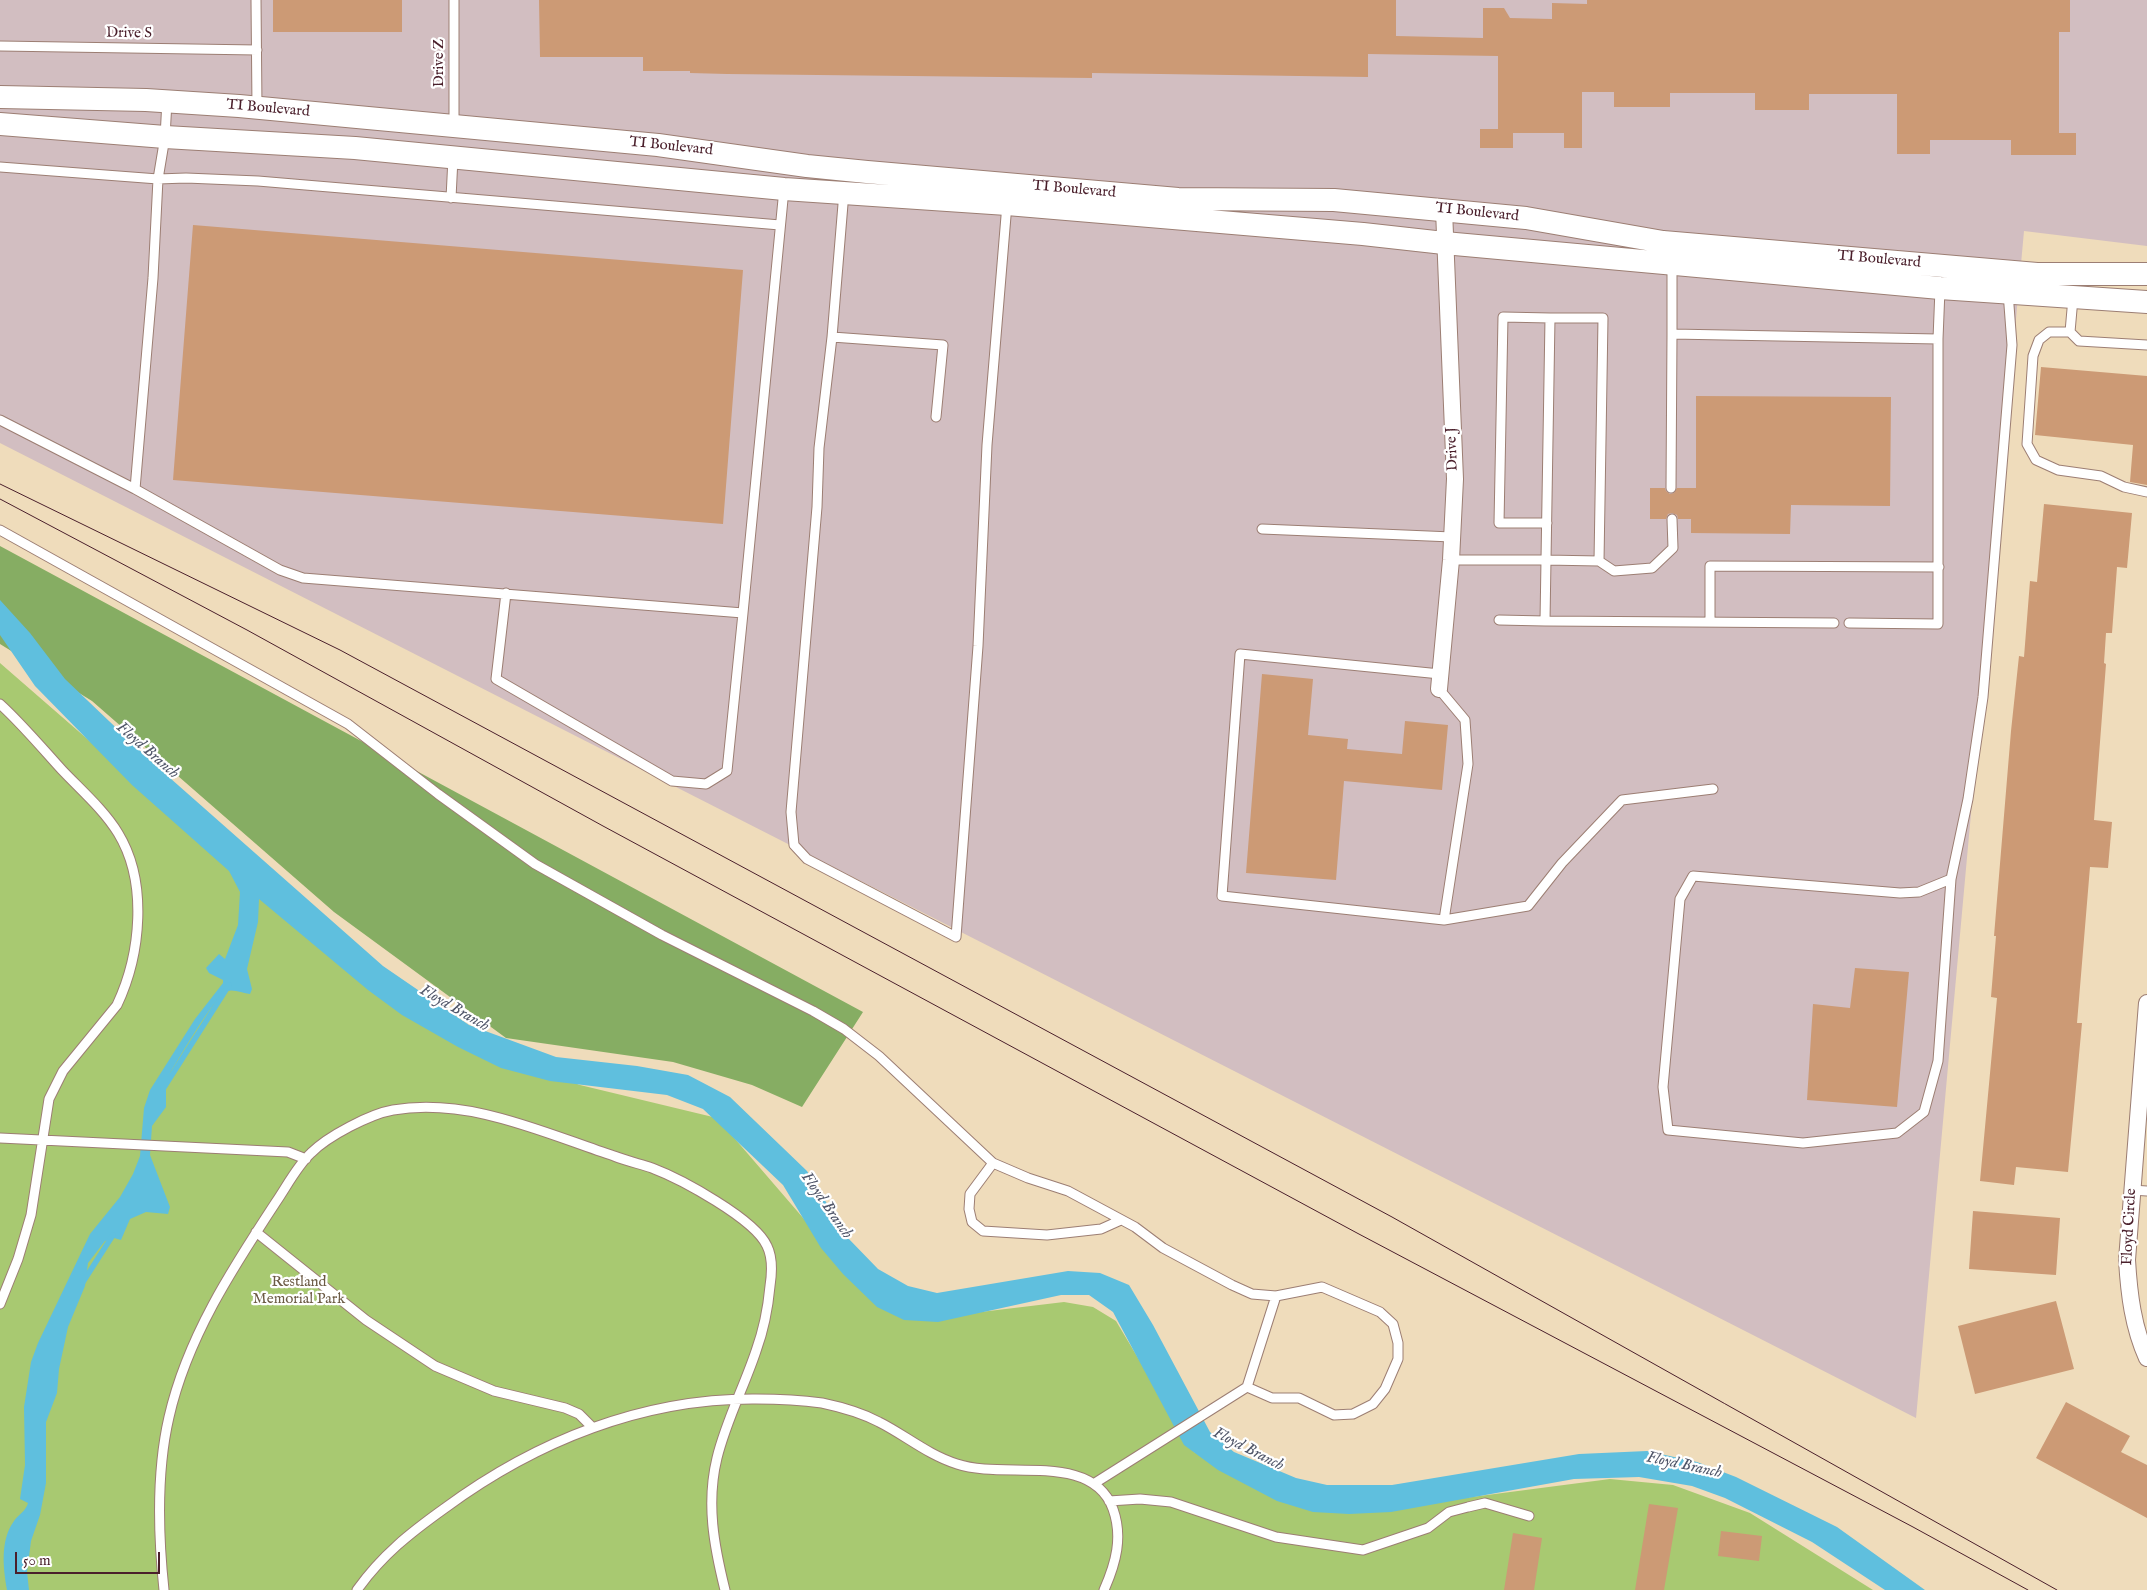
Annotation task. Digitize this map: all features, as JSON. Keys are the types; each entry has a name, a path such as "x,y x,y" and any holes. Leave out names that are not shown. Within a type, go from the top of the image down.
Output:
{"street":[{"name":"TI Boulevard","path":"0,97 167,101 256,108 668,146 807,166 867,172 1168,198 1334,200 1444,210 1526,218 1663,242 2009,272 2084,275 2147,274"},
{"name":"TI Boulevard","path":"0,124 165,137 355,148 784,189 1007,204 1363,234 2008,294 2147,302"},
{"path":"453,158 454,127"},
{"name":"Drive J","path":"1440,681 1451,560 1455,479 1444,210"},
{"name":"Floyd Circle","path":"2147,1003 2140,1190 2127,1260 2129,1300 2141,1344 2147,1358"}],"lane":[{"path":"256,0 256,108"},
{"name":"Drive Z","path":"454,0 454,127"},
{"name":"Drive S","path":"0,46 257,50"},
{"path":"135,489 153,278 158,179 165,137 167,101"},
{"path":"451,198 453,158"},
{"path":"0,167 158,179 186,178 258,181 780,225"},
{"path":"506,593 496,679 672,781 706,784 727,771 744,613 784,189"},
{"path":"844,192 832,337 819,448 817,507 791,812 794,844 807,859 956,937 978,646 988,445 1007,204"},
{"path":"1671,488 1672,263"},
{"path":"1951,879 1919,892 1900,894 1693,876 1680,899 1663,1086 1668,1130 1803,1143 1897,1133 1924,1112 1938,1061 1951,879 1968,799 1983,698 2012,346 2008,294 2009,272"},
{"path":"1849,623 1938,624 1938,339 1940,288"},
{"path":"2070,332 2073,298"},
{"path":"1547,523 1499,523 1503,317 1603,318 1598,561"},
{"path":"1545,621 1550,318"},
{"path":"2147,345 2079,341 2070,332 2049,332 2039,340 2033,356 2027,444 2036,460 2058,470 2101,476 2124,487 2147,492"},
{"path":"1672,334 1938,339"},
{"path":"832,337 943,345 936,417"},
{"path":"0,420 135,489 280,570 303,578 744,613"},
{"path":"1451,560 1598,561 1614,571 1652,568 1673,548 1672,519"},
{"path":"1262,529 1452,537"},
{"path":"0,530 348,724 438,794 535,864 662,935 813,1011 844,1030 879,1056 993,1163 1028,1178 1068,1191 1135,1227 1164,1248 1252,1294 1276,1296 1322,1287 1380,1312 1393,1324 1398,1343 1398,1359 1385,1389 1374,1404 1353,1414 1334,1415 1299,1398 1272,1398 1246,1387"},
{"path":"1710,622 1710,566 1939,567"},
{"path":"1500,620 1834,623"},
{"path":"1444,920 1468,764 1465,720 1440,681 1240,654 1222,896 1444,920 1528,906 1562,864 1622,800 1713,789"},
{"path":"0,704 117,831 131,861 138,895 132,956 122,994 117,1005 59,1077 46,1112 31,1215 25,1238 0,1304"},
{"path":"164,1590 160,1547 161,1477 164,1444 174,1396 190,1349 201,1327 256,1232 306,1159 321,1145 372,1116 395,1110 442,1108 478,1113 514,1122 653,1169 683,1183 744,1220 756,1230 770,1250 771,1277 767,1314 756,1353 737,1399 717,1457 712,1495 712,1530 725,1590"},
{"path":"0,1138 288,1152 306,1159"},
{"path":"993,1163 970,1194 969,1209 972,1222 983,1232 1047,1235 1101,1229 1121,1220"},
{"path":"256,1232 366,1320 435,1366 494,1391 565,1408 579,1414 592,1427"},
{"path":"1094,1483 1246,1387 1276,1296"},
{"path":"357,1590 374,1566 397,1544 474,1486 505,1468 592,1427 650,1410 689,1403 737,1399 793,1400 823,1403 854,1411 878,1421 935,1456 958,1465 981,1470 1073,1474 1094,1483 1103,1490 1109,1501 1117,1521 1119,1538 1116,1557 1104,1590"},
{"path":"1109,1501 1140,1499 1171,1502 1276,1537 1363,1550 1428,1528 1449,1512 1485,1503 1529,1516"}],"shaded area":[{"path":"0,0 2147,0 2147,246 2024,231 1916,1418 0,443"}],"green space":[{"path":"0,546 863,1012 802,1107 752,1085 673,1062 506,1038 334,912 92,701 0,644"},
{"name":"Restland Memorial Park","path":"0,663 385,998 473,1048 580,1085 717,1118 866,1291 914,1320 1064,1302 1093,1307 1116,1321 1194,1452 1372,1510 1610,1479 1673,1485 1750,1513 1873,1590 0,1590"}],"water":[{"name":"Floyd Branch","path":"0,600 30,633 65,679 153,763 383,966 469,1025 556,1057 637,1066 688,1075 730,1097 807,1171 848,1238 878,1269 908,1286 937,1293 1068,1271 1100,1273 1129,1285 1153,1325 1210,1432 1234,1452 1296,1478 1327,1485 1392,1485 1579,1454 1647,1451 1697,1462 1736,1477 1837,1527 1925,1590 1885,1590 1812,1542 1725,1498 1692,1486 1639,1477 1574,1479 1391,1512 1349,1514 1313,1512 1277,1501 1218,1470 1184,1445 1113,1312 1089,1295 1061,1295 938,1322 904,1320 877,1307 843,1274 821,1248 783,1185 703,1109 667,1095 550,1081 501,1068 458,1047 402,1015 368,990 259,899 258,922 247,969 252,989 250,994 227,991 214,1004 170,1073 166,1085 166,1107 152,1126 150,1155 170,1207 168,1214 146,1212 130,1219 121,1240 114,1238 105,1241 88,1263 85,1286 68,1327 59,1369 57,1393 46,1422 46,1483 40,1515 31,1541 27,1572 29,1590 7,1590 4,1573 6,1537 14,1521 28,1503 20,1499 25,1465 24,1407 31,1362 38,1343 90,1234 120,1197 133,1174 140,1156 144,1108 150,1090 195,1019 223,983 223,980 209,973 206,968 219,954 225,959 238,925 240,892 229,871 132,785 35,686 0,635"}],"building":[{"path":"273,0 402,0 402,32 273,32"},
{"path":"539,0 1396,0 1396,36 1483,38 1483,8 1504,8 1510,18 1552,19 1552,3 1587,4 1587,0 2070,0 2070,32 2059,32 2059,133 2076,133 2076,155 2011,155 2011,140 1930,140 1930,154 1897,154 1897,94 1809,94 1809,110 1755,110 1755,93 1670,93 1670,107 1614,107 1614,92 1582,92 1582,148 1564,148 1564,133 1513,133 1513,148 1480,148 1480,129 1498,129 1498,56 1368,54 1368,77 1092,73 1092,78 727,74 690,73 690,71 643,71 643,57 540,57"},
{"path":"193,225 743,270 723,524 173,480"},
{"path":"2041,367 2147,376 2147,485 2130,482 2133,445 2035,435"},
{"path":"1696,396 1891,397 1890,506 1791,505 1790,534 1691,533 1691,519 1678,519 1677,515 1672,513 1668,514 1666,519 1650,519 1650,488 1665,488 1670,494 1674,493 1677,488 1696,488"},
{"path":"2044,504 2132,513 2127,568 2117,567 2112,633 2106,633 2104,663 2106,664 2094,820 2112,822 2108,868 2090,867 2077,1023 2082,1023 2068,1172 2016,1167 2014,1185 1980,1181 1997,998 1991,997 1996,936 1994,936 2011,731 2019,656 2024,657 2030,581 2037,582"},
{"path":"1262,674 1313,679 1308,735 1348,739 1347,749 1402,754 1405,721 1448,725 1442,790 1344,781 1336,880 1246,873"},
{"path":"1855,968 1909,972 1897,1107 1807,1100 1813,1004 1850,1008"},
{"path":"1973,1211 2060,1218 2056,1275 1969,1269"},
{"path":"2056,1301 2074,1369 1975,1394 1958,1326"},
{"path":"2066,1402 2130,1436 2121,1452 2147,1465 2147,1518 2036,1458"},
{"path":"1649,1504 1678,1508 1664,1590 1635,1590"},
{"path":"1721,1531 1762,1536 1759,1561 1718,1556"},
{"path":"1513,1533 1542,1538 1534,1590 1504,1590"}],"waterway":[{"path":"163,1089 229,985"},
{"path":"83,1282 113,1235"}],"tram line":[{"path":"0,484 340,650 1392,1217 2057,1590"},
{"path":"0,499 247,630 603,826 1357,1233 1913,1527 2028,1590"}]}
